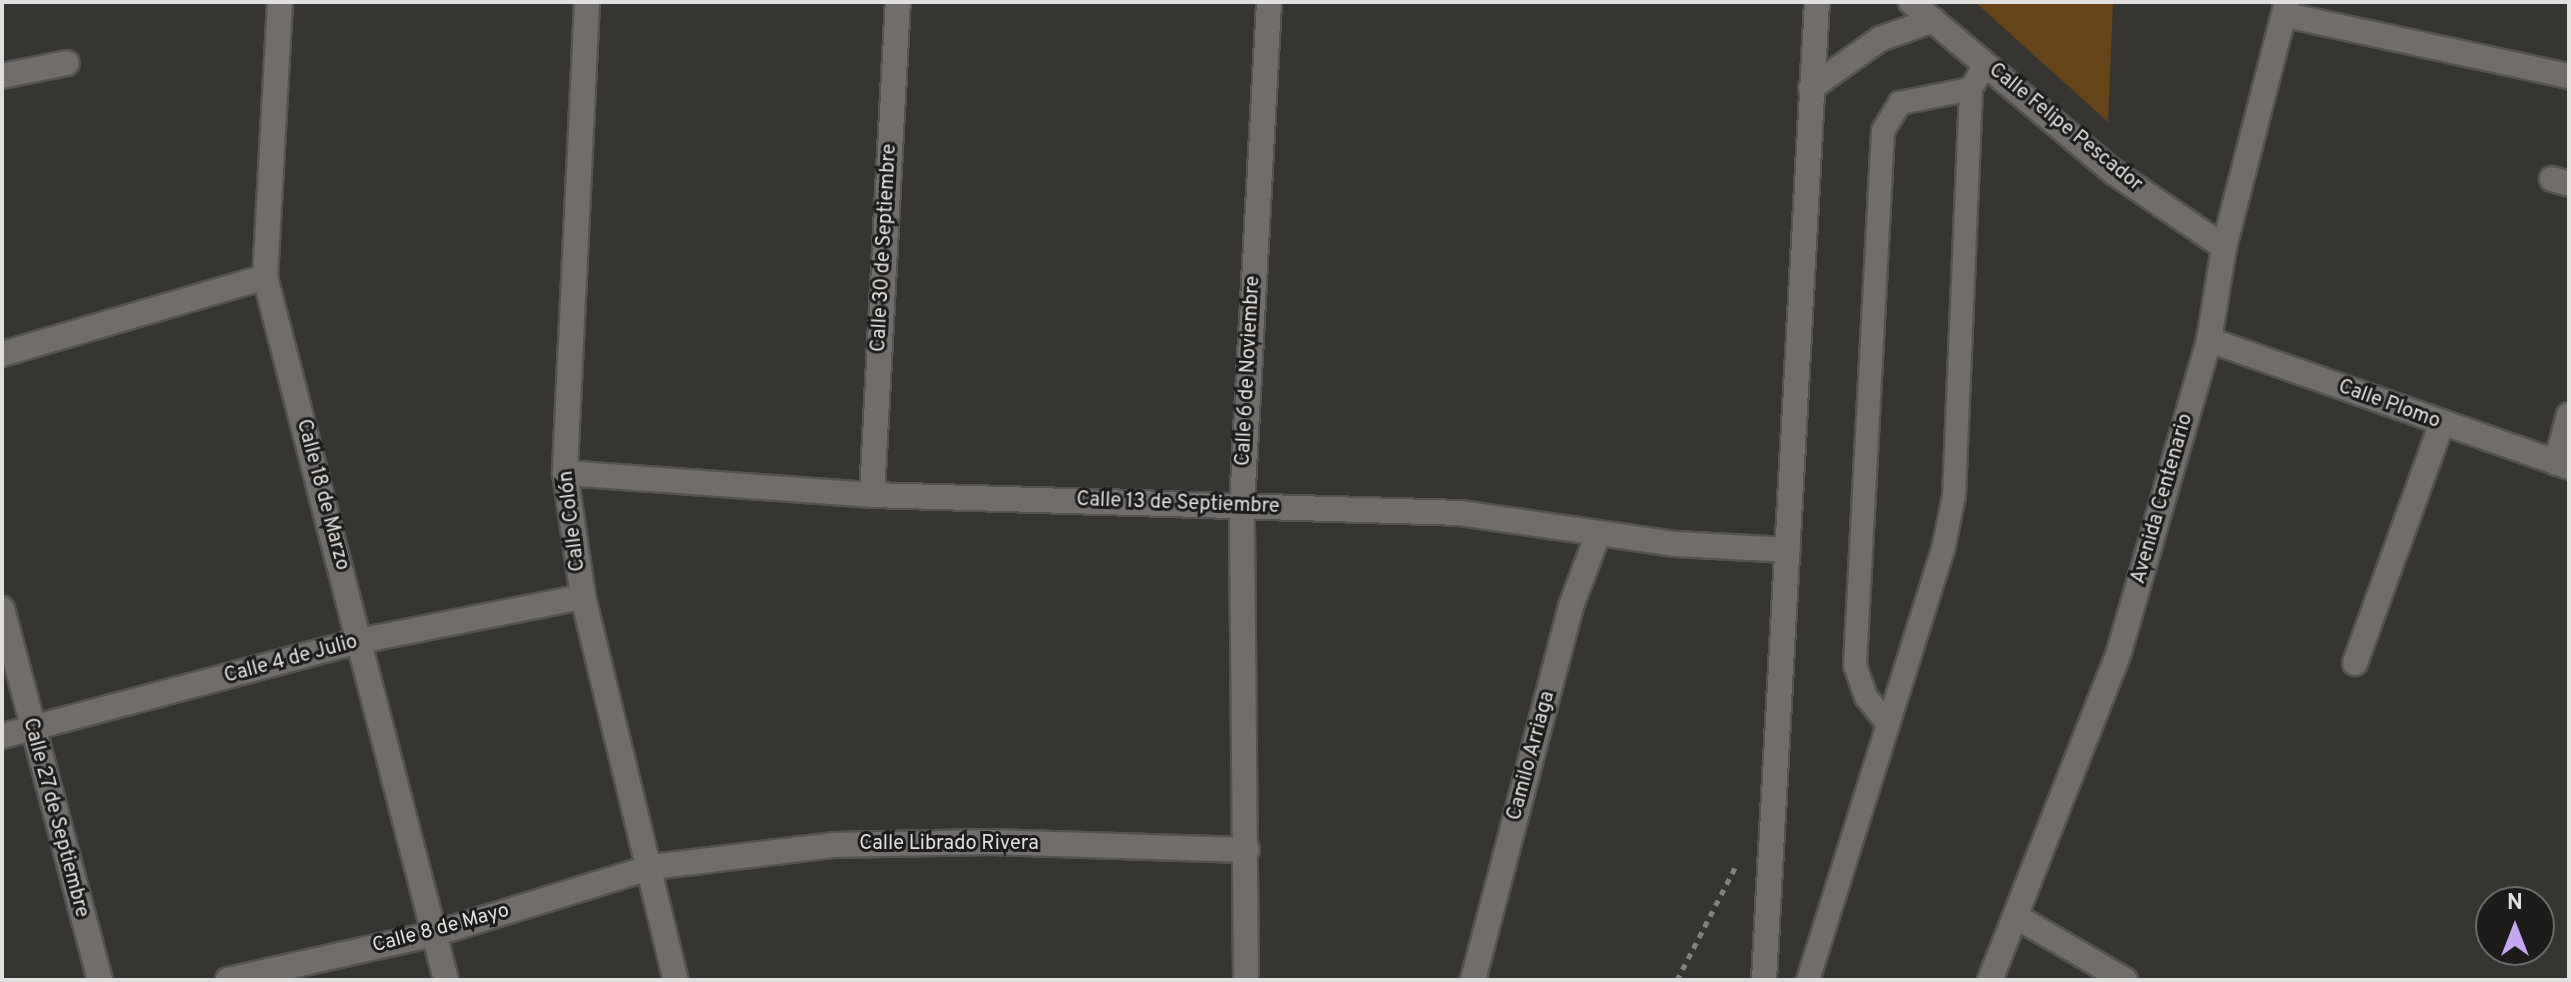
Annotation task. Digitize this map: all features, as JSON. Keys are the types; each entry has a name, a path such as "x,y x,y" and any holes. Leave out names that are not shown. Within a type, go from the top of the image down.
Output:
{"street":[{"name":"Calle 18 de Marzo","path":"280,2 265,277 446,980"},
{"name":"Calle Colón","path":"587,2 565,473 583,597 652,867 676,980"},
{"name":"Calle 30 de Septiembre","path":"872,495 898,2"},
{"name":"Calle 6 de Noviembre","path":"1246,980 1242,506 1269,2"},
{"path":"1764,980 1817,2"},
{"name":"Calle Felipe Pescador","path":"1911,2 2115,173 2224,247"},
{"path":"2286,8 2569,76"},
{"name":"Avenida Centenario","path":"1990,980 2119,652 2209,340 2224,247 2286,8"},
{"path":"1811,88 1840,62 1880,39 1933,20"},
{"path":"2,76 67,63"},
{"path":"2,354 265,277"},
{"name":"Calle Plomo","path":"2209,340 2441,425 2562,465"},
{"path":"2562,465 2569,415"},
{"path":"2355,663 2441,425"},
{"name":"Calle 13 de Septiembre","path":"565,473 872,495 1460,513 1558,523 1598,534 1788,550"},
{"name":"Camilo Arriaga","path":"1473,980 1571,606 1598,534"},
{"name":"Calle 4 de Julio","path":"2,736 360,641 583,597"},
{"name":"Calle 27 de Septiembre","path":"2,609 30,730 100,980"},
{"name":"Calle Librado Rivera","path":"652,867 833,845 990,842 1247,850"},
{"name":"Calle 8 de Mayo","path":"228,980 434,934 652,867"},
{"path":"2017,917 2125,980"}],"lane":[{"path":"1808,980 1943,550 1954,496 1971,89 1985,64"},
{"path":"1888,724 1866,697 1855,665 1883,131 1900,103 1919,95 1971,89"}],"path":[{"path":"1677,980 1739,859"}],"shaded area":[{"path":"1975,2 2113,2 2108,122"}]}
